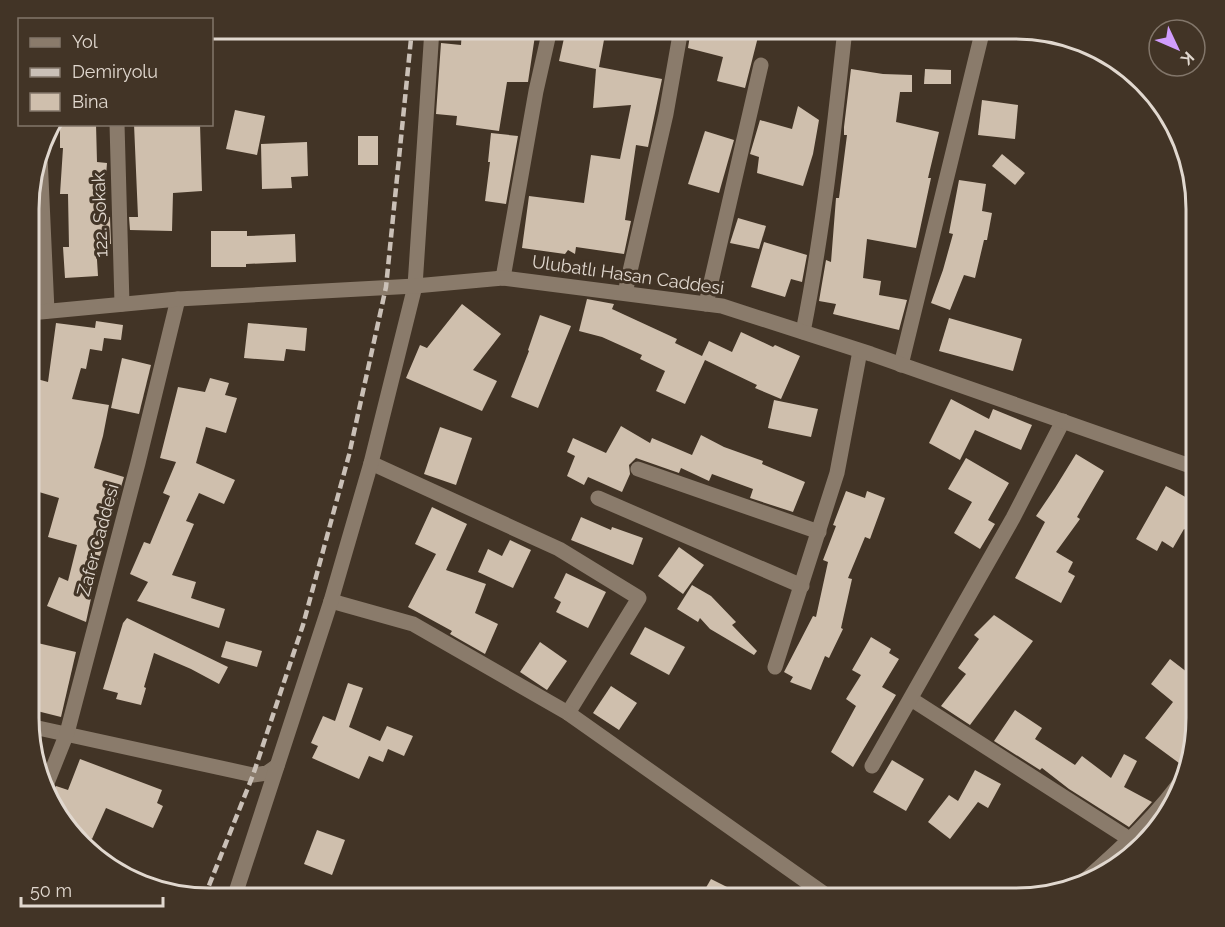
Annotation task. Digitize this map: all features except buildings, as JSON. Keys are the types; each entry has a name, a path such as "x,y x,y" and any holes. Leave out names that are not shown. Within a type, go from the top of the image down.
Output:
{"street":[{"path":"237,888 331,601 371,463 415,286 431,39"},
{"path":"503,278 536,91 548,39"},
{"path":"625,293 666,114 679,39"},
{"path":"803,332 818,254 844,39"},
{"path":"901,365 981,39"},
{"path":"706,303 761,65"},
{"name":"122. Sokak","path":"117,126 122,304"},
{"path":"41,182 47,311"},
{"name":"Ulubatlı Hasan Caddesi","path":"39,312 178,299 415,286 503,278 706,303 722,306 860,351 1186,464"},
{"name":"Zafer Caddesi","path":"50,777 67,733 178,299"},
{"path":"775,667 837,473 860,351"},
{"path":"872,766 1013,519 1063,421"},
{"path":"371,463 559,549 639,598 568,713"},
{"path":"638,470 819,532"},
{"path":"598,498 802,586"},
{"path":"331,601 413,624 568,713 816,888"},
{"path":"911,699 1131,840"},
{"path":"39,728 253,775 267,773 277,766"},
{"path":"1106,862 1131,840 1160,807"}],"railway":[{"path":"208,888 253,775 303,625 349,455 386,287 411,39"}]}
